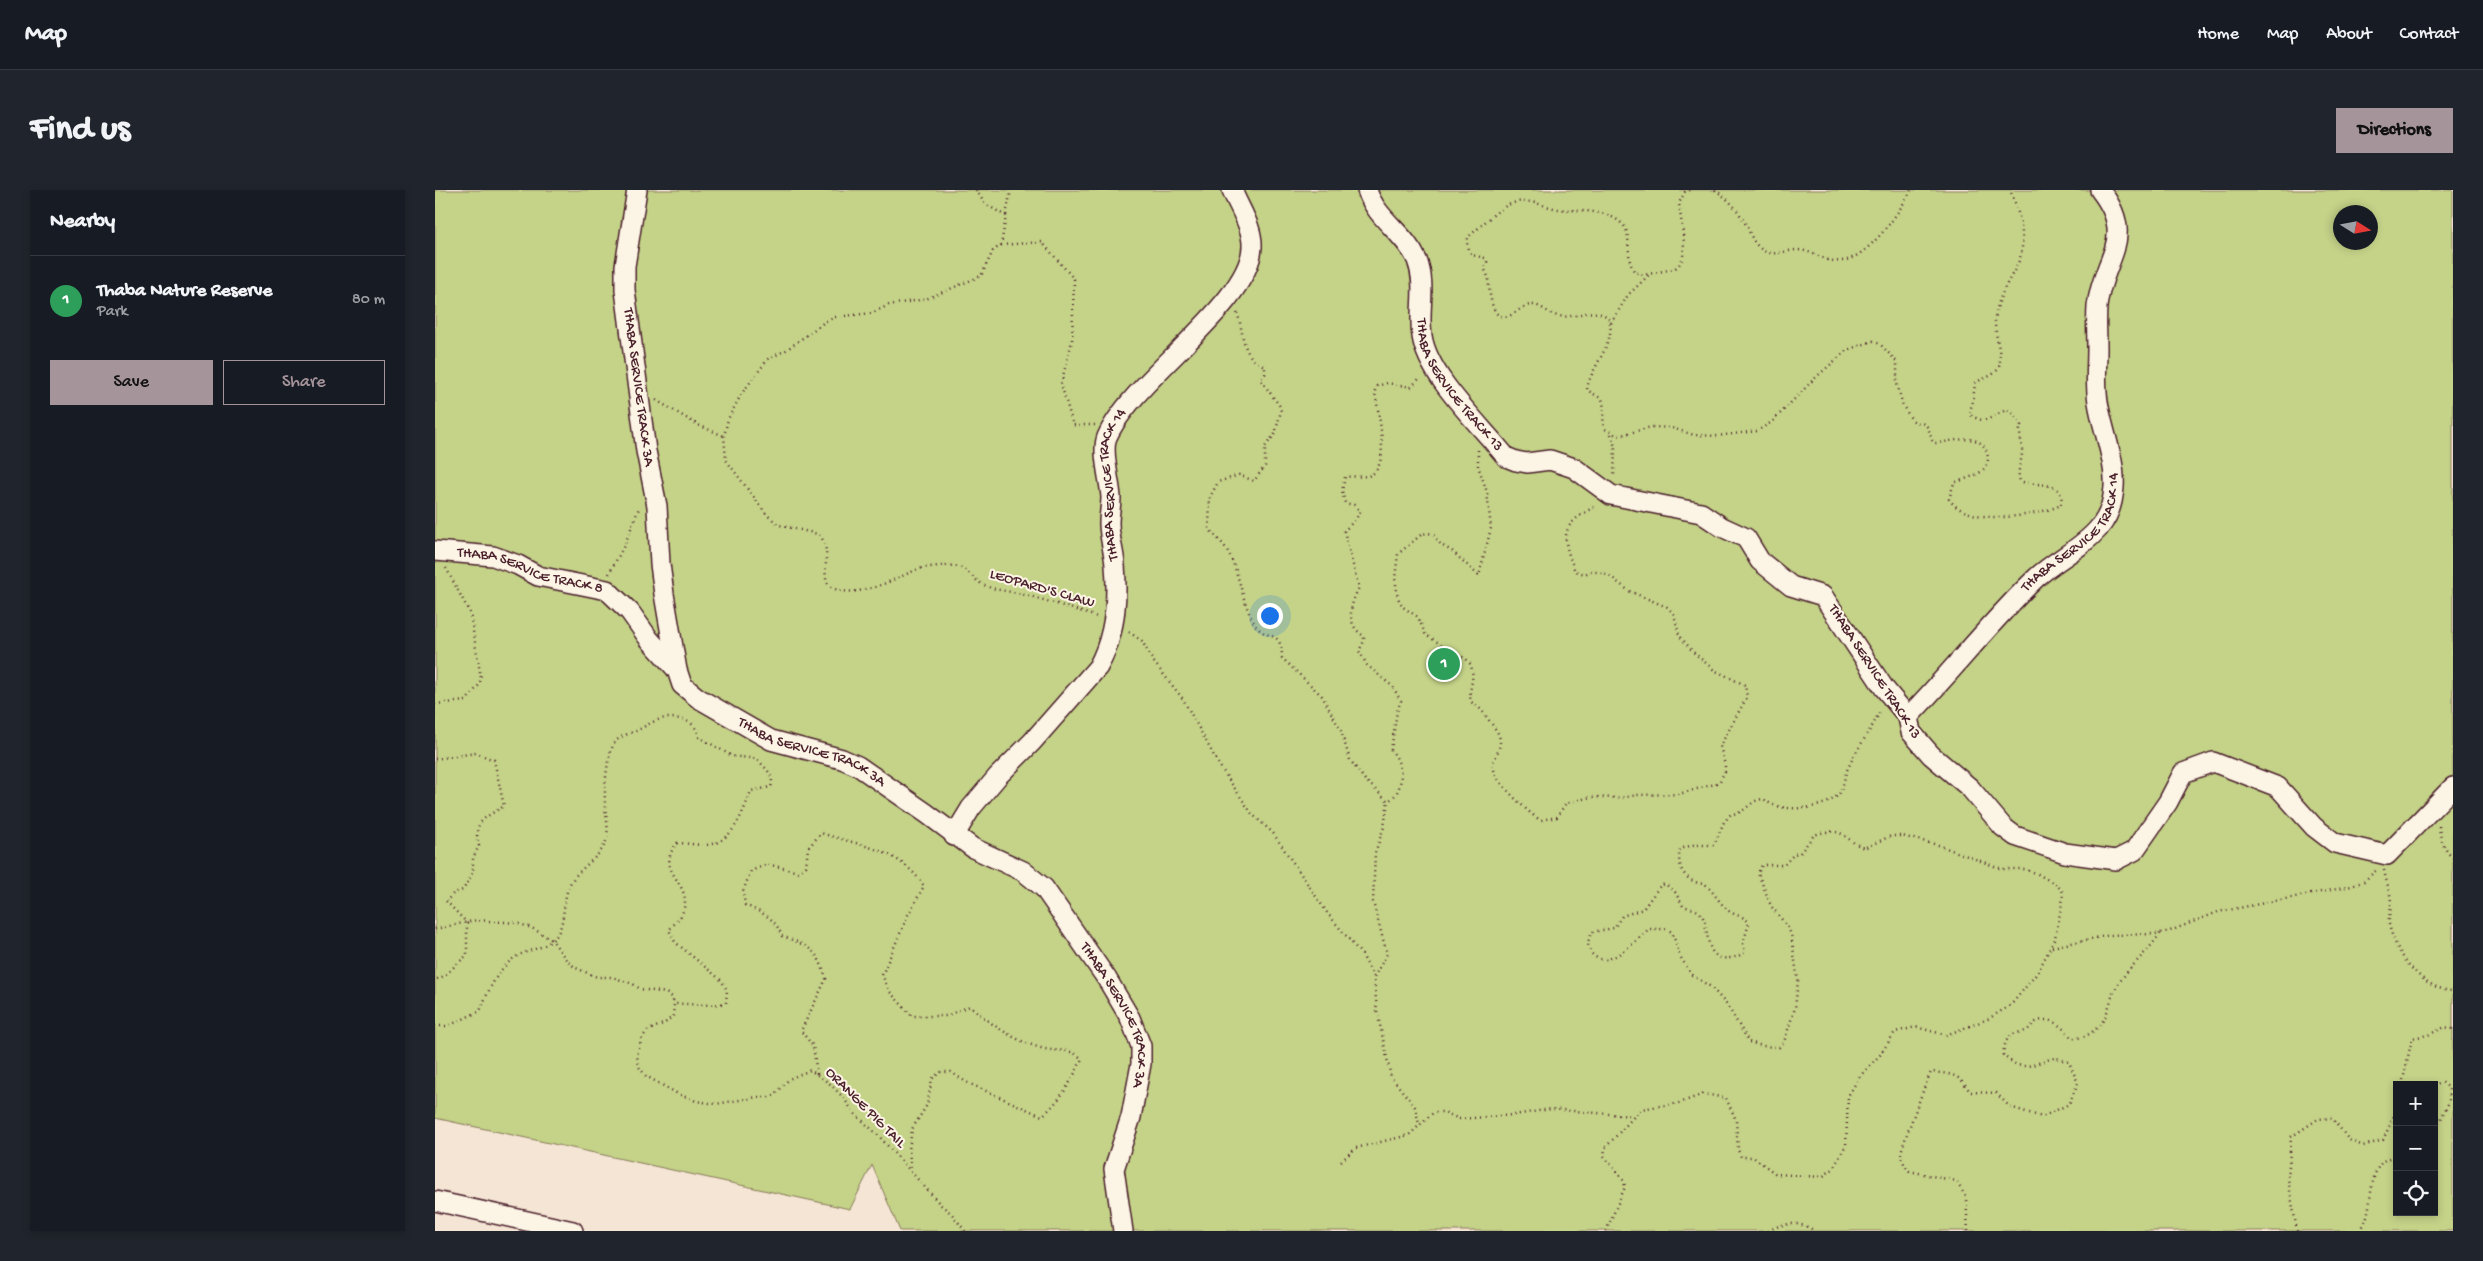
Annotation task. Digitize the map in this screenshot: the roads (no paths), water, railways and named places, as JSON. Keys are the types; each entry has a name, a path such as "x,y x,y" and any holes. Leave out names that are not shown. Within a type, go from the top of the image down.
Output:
{"street":[{"name":"THABA SERVICE TRACK 3A","path":"637,190 625,266 625,290 637,386 657,506 660,564 677,670 682,685 698,698 771,740 842,759 858,766 926,813 954,836 973,848 1023,870 1037,880 1107,979 1137,1032 1141,1046 1141,1064 1127,1131 1114,1169 1123,1231"},
{"name":"THABA SERVICE TRACK 14","path":"954,836 971,808 1098,667 1107,651 1113,625 1115,564 1109,525 1111,498 1106,439 1117,420 1170,357 1217,310 1235,288 1248,263 1252,246 1244,216 1233,190"},
{"name":"THABA SERVICE TRACK 13","path":"1367,190 1371,203 1393,230 1405,240 1416,259 1423,278 1422,337 1432,366 1506,457 1516,461 1527,462 1550,460 1574,468 1611,495 1701,513 1722,527 1745,538 1761,560 1791,586 1823,596 1884,688 1908,717 1911,732 1931,755 1970,788 2003,827 2015,836 2065,853 2116,860 2134,850 2168,802 2183,772 2196,766 2213,762 2278,786 2314,826 2335,843 2387,856 2453,788"},
{"name":"THABA SERVICE TRACK 14","path":"1908,717 1939,686 2019,594 2038,576 2079,547 2098,529 2108,514 2114,484 2113,470 2098,401 2095,374 2097,307 2102,284 2118,240 2118,222 2111,205 2101,190"},
{"name":"THABA SERVICE TRACK 8","path":"439,558 493,556 518,565 538,576 599,587 614,594 677,670"},
{"path":"436,1205 573,1231"}],"place":[{"name":"Thaba Nature Reserve","path":"1444,664"}]}
